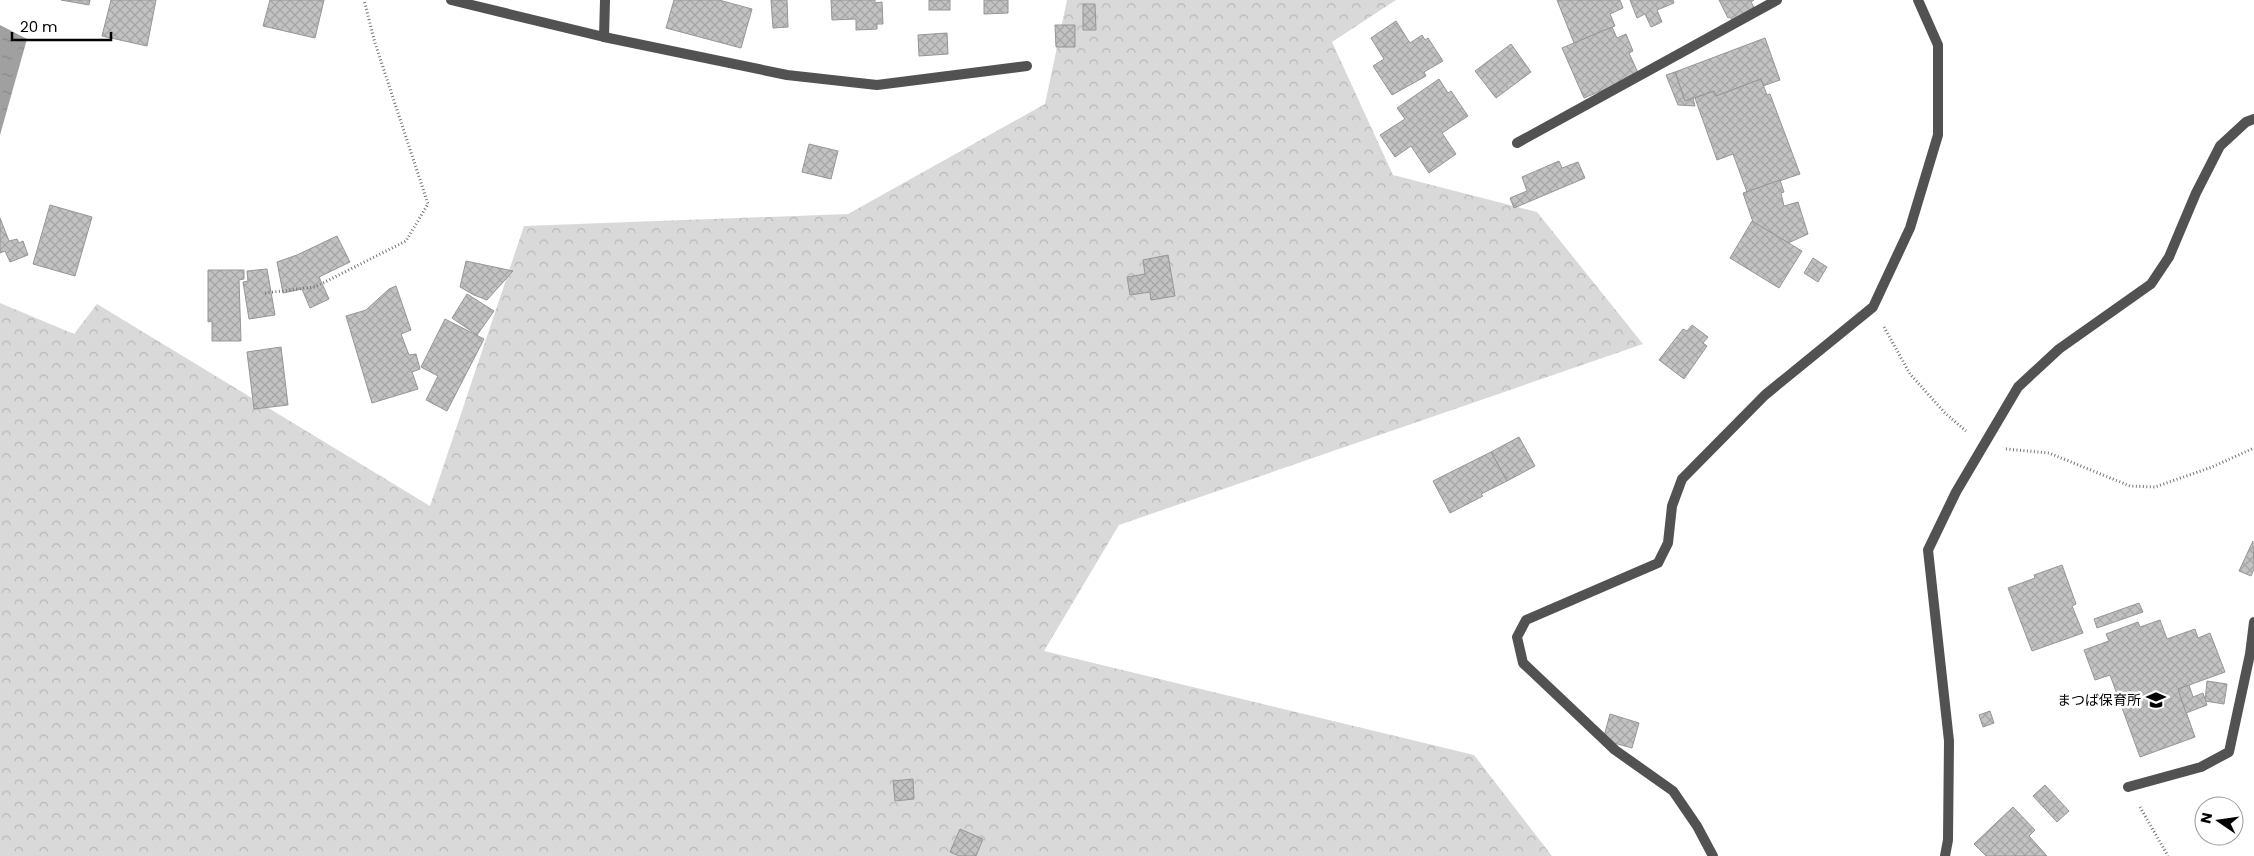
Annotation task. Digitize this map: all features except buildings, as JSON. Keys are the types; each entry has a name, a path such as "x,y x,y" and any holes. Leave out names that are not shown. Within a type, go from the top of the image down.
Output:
{"street":[{"path":"451,0 604,37 787,75 877,85 1028,66"},
{"path":"604,37 605,0"},
{"path":"1517,143 1777,0"},
{"path":"1713,856 1697,826 1673,791 1615,750 1523,664 1517,637 1526,620 1658,563 1668,543 1672,506 1682,479 1765,395 1873,307 1910,228 1938,135 1938,45 1918,0"},
{"path":"1945,856 1948,840 1949,741 1928,550 1956,492 2018,387 2059,349 2151,284 2169,257 2196,194 2220,146 2246,122 2254,119"},
{"path":"2128,787 2201,766 2229,752 2250,654 2254,622"}],"path":[{"path":"265,293 315,287 406,241 428,204 375,44 364,0"},
{"path":"1873,307 1910,374 1945,413 1983,446 2049,453 2130,486 2155,487 2254,448"},
{"path":"2128,787 2168,856"}],"green space":[{"path":"1067,0 1396,0 1332,42 1393,175 1537,212 1643,344 1119,525 1044,651 1474,755 1552,856 0,856 0,303 74,334 97,304 430,506 524,226 848,214 1045,104"}],"water":[{"path":"0,25 27,39 0,135"}],"place":[{"name":"まつば保育所","path":"2156,700"}]}
